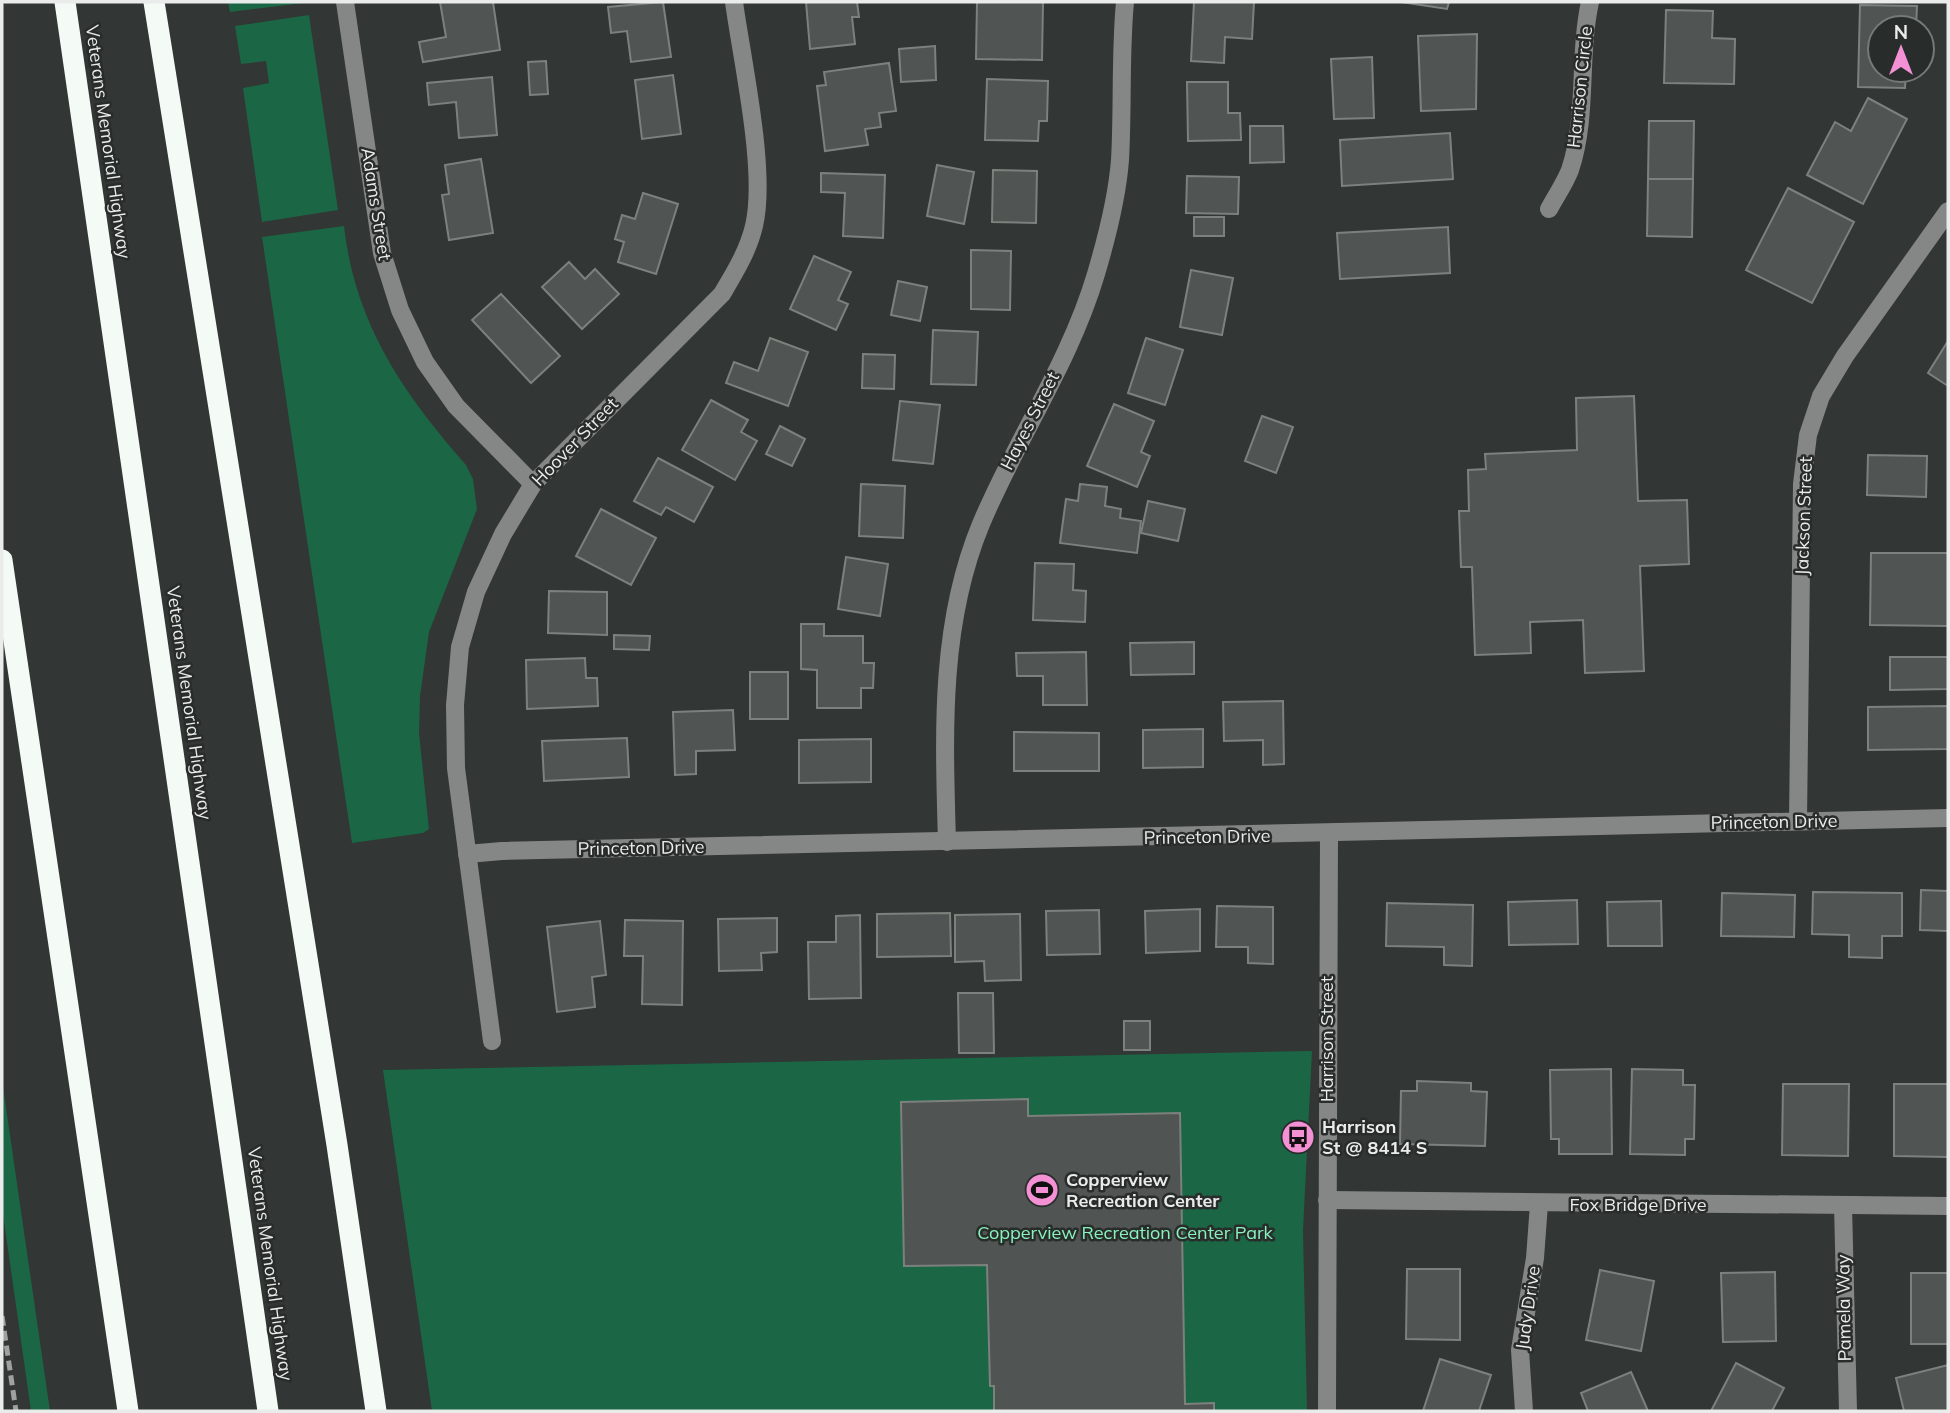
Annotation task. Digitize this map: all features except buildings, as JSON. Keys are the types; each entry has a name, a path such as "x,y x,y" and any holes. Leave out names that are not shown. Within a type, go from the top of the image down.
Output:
{"highway":[{"name":"Veterans Memorial Highway","path":"65,2 268,1411"},
{"path":"154,2 337,1145 376,1411"},
{"path":"2,560 128,1411"}],"street":[{"name":"Adams Street","path":"345,2 382,253 400,310 425,362 456,406 533,484"},
{"name":"Hoover Street","path":"492,1041 456,768 455,705 460,646 476,592 503,534 533,484 722,294 742,262 754,225 758,187 734,2"},
{"name":"Hayes Street","path":"947,842 944,710 949,645 962,579 980,526 1073,339 1095,278 1111,217 1119,161 1125,2"},
{"name":"Harrison Circle","path":"1549,209 1569,171 1579,128 1581,69 1590,2"},
{"name":"Jackson Street","path":"1798,821 1802,484 1808,435 1821,396 1845,356 1948,211"},
{"name":"Princeton Drive","path":"467,855 502,851 1948,818"},
{"name":"Harrison Street","path":"1327,1411 1329,834"},
{"name":"Fox Bridge Drive","path":"1327,1200 1948,1206"},
{"name":"Judy Drive","path":"1524,1411 1520,1350 1535,1258 1539,1204"},
{"name":"Pamela Way","path":"1843,1205 1847,1411"}],"green space":[{"path":"228,2 312,2 230,12"},
{"path":"309,15 338,210 262,222 243,88 269,83 266,61 241,64 235,26"},
{"path":"344,226 359,295 371,326 403,384 466,465 473,479 477,509 429,632 420,696 419,733 429,829 423,833 352,843 262,237"},
{"name":"Copperview Recreation Center Park","path":"1312,1051 1303,1230 1307,1411 432,1411 383,1070"},
{"path":"2,1080 50,1411 31,1411 2,1207"}],"railway":[{"path":"2,1316 16,1411"}],"place":[{"name":"Harrison St @ 8414 S","path":"1298,1137"},
{"name":"Copperview Recreation Center","path":"1042,1190"}]}
